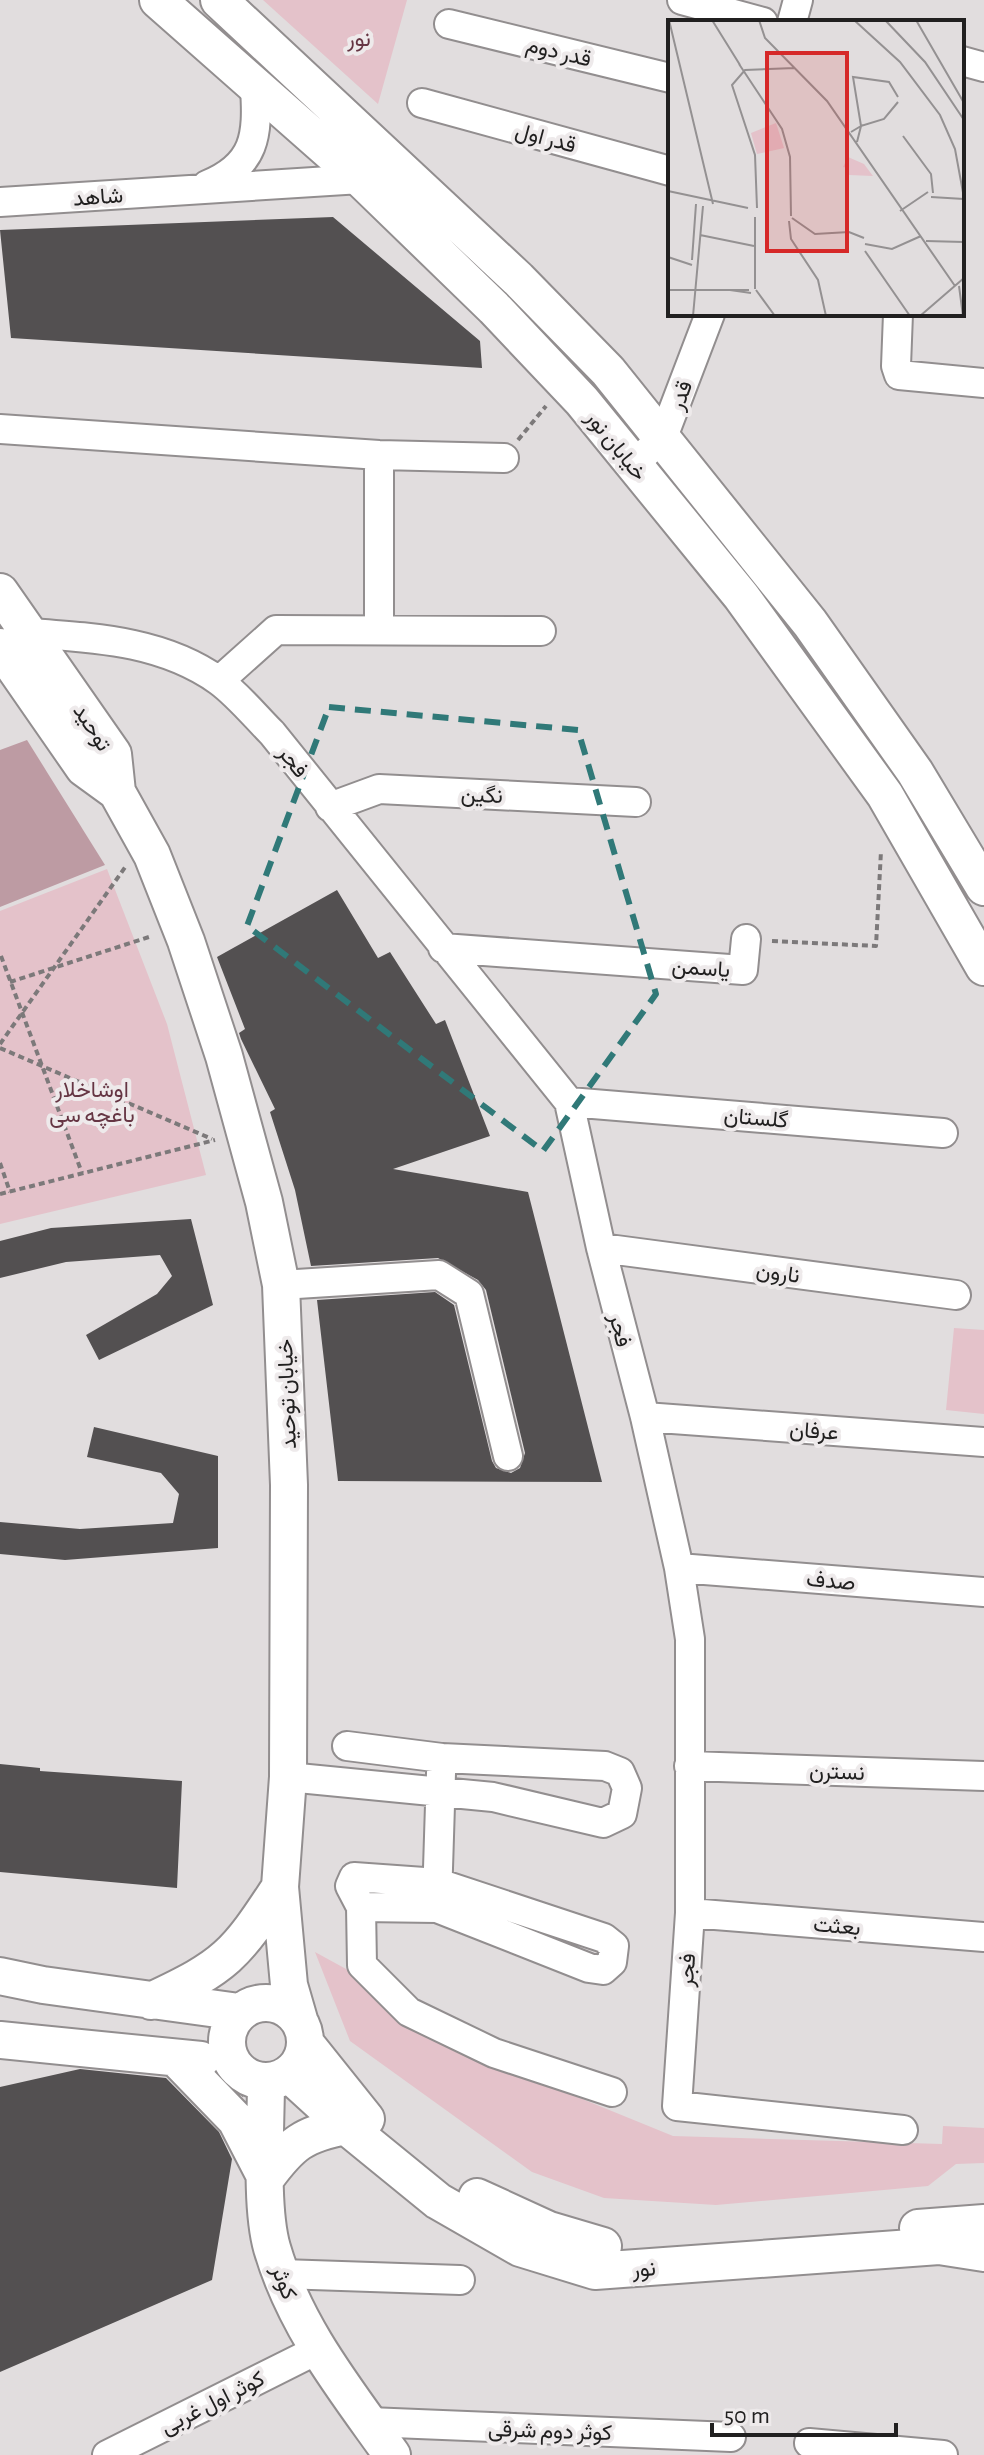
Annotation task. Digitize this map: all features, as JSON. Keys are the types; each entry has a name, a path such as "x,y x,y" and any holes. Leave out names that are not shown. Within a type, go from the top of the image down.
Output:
{"main road":[{"name":"خیابان نور","path":"158,0 361,179 565,383 741,596 885,795 984,967"},
{"name":"خیابان نور","path":"219,0 518,279 608,371 810,623 915,772 984,887"},
{"name":"توحید","path":"0,592 12,644 84,768 117,792"},
{"name":"خیابان توحید","path":"117,792 144,841 181,928 224,1056 230,1136 281,1285 289,1485 288,1777 280,1887 289,1985 290,2055"},
{"path":"151,2001 224,1963 244,1943 280,1887"},
{"path":"280,1887 250,2007 227,2031 226,2042 232,2063 246,2076 290,2055"},
{"path":"0,1976 151,2001 250,2007 277,2004 291,2011 290,2055 352,2119 301,2138 286,2151 266,2178 236,2120 176,2058"},
{"path":"0,2040 232,2063"},
{"name":"کوثر","path":"290,2055 266,2178 271,2245 317,2350 392,2455"},
{"name":"نور","path":"352,2119 503,2212 596,2247 984,2223"},
{"name":"نور","path":"352,2119 438,2201 520,2248 595,2271 939,2246 984,2253"}],"street":[{"path":"682,0 756,20"},
{"path":"793,20 798,0"},
{"name":"قدر دوم","path":"449,24 668,78"},
{"path":"964,62 984,67"},
{"path":"195,189 230,175 248,155 257,126 255,88"},
{"name":"قدر اول","path":"422,103 668,170"},
{"name":"شاهد","path":"0,202 361,179"},
{"name":"قدر","path":"633,465 663,437 709,316"},
{"path":"898,316 896,366 899,375 984,383"},
{"path":"0,429 379,455 504,458"},
{"path":"379,455 379,630"},
{"path":"219,681 276,630 541,631"},
{"name":"فجر","path":"12,644 108,639 156,648 219,681 272,733 569,1102 601,1248 645,1417 679,1568 690,1639 690,1913 677,2106 903,2130"},
{"name":"نگین","path":"330,807 379,789 636,802"},
{"name":"یاسمن","path":"443,948 743,970 746,939"},
{"name":"گلستان","path":"569,1102 943,1133"},
{"name":"نارون","path":"601,1248 956,1295"},
{"path":"281,1285 439,1275 469,1294 508,1456"},
{"name":"عرفان","path":"645,1417 984,1442"},
{"name":"صدف","path":"679,1568 984,1592"},
{"path":"288,1777 493,1797 603,1823 622,1814 627,1788 620,1772 605,1766 442,1758 347,1746"},
{"path":"437,1896 442,1758"},
{"name":"نسترن","path":"689,1766 984,1776"},
{"path":"437,1896 589,1968 603,1970 612,1962 614,1946 604,1938 437,1896 361,1907 362,1965 409,2012 494,2053 612,2092"},
{"name":"بعثت","path":"690,1913 984,1937"},
{"path":"282,2274 460,2280"},
{"name":"کوثر اول غربی","path":"107,2455 317,2350"},
{"name":"کوثر دوم شرقی","path":"369,2422 731,2437"},
{"path":"809,2443 943,2455"}],"path":[{"path":"504,458 565,383"},
{"path":"144,841 0,1046 42,1066 230,1136"},
{"name":"یاسمن","path":"746,939 876,946 882,841"},
{"path":"10,982 181,928"},
{"path":"1,956 82,1173"},
{"path":"0,1194 230,1136"},
{"path":"0,1163 10,1192"}],"highlighted area":[{"path":"329,707 578,730 656,994 543,1151 247,926"}],"green space":[{"name":"نور","path":"263,0 407,0 378,104"},
{"name":"اوشاخلار باغچه سی","path":"107,869 167,1024 206,1175 0,1224 0,911"},
{"path":"954,1328 984,1330 984,1414 946,1410"},
{"path":"315,1952 357,1975 440,2041 673,2136 942,2144 943,2126 984,2128 984,2163 956,2164 928,2186 716,2205 604,2198 532,2172 350,2041"}],"shaded area":[{"path":"27,740 105,865 0,907 0,750"}],"building":[{"path":"333,217 480,341 482,368 11,338 0,230"},
{"path":"337,890 378,958 390,952 436,1024 445,1020 490,1136 393,1169 528,1192 602,1482 338,1481 317,1300 435,1292 454,1305 492,1461 496,1468 511,1473 520,1468 525,1453 486,1290 478,1280 438,1258 311,1266 295,1190 270,1112 275,1109 241,1039 239,1033 245,1029 217,957"},
{"path":"191,1219 213,1305 99,1360 86,1335 157,1294 172,1276 160,1255 66,1262 0,1278 0,1241 51,1228"},
{"path":"94,1427 218,1456 218,1548 65,1560 0,1554 0,1522 80,1529 173,1523 179,1494 161,1473 87,1457"},
{"path":"0,1764 40,1768 40,1771 182,1781 177,1888 0,1872"},
{"path":"80,2069 166,2078 219,2132 232,2159 212,2280 0,2372 0,2087"},
{"path":"222,2075 246,2076 243,2097"}]}
